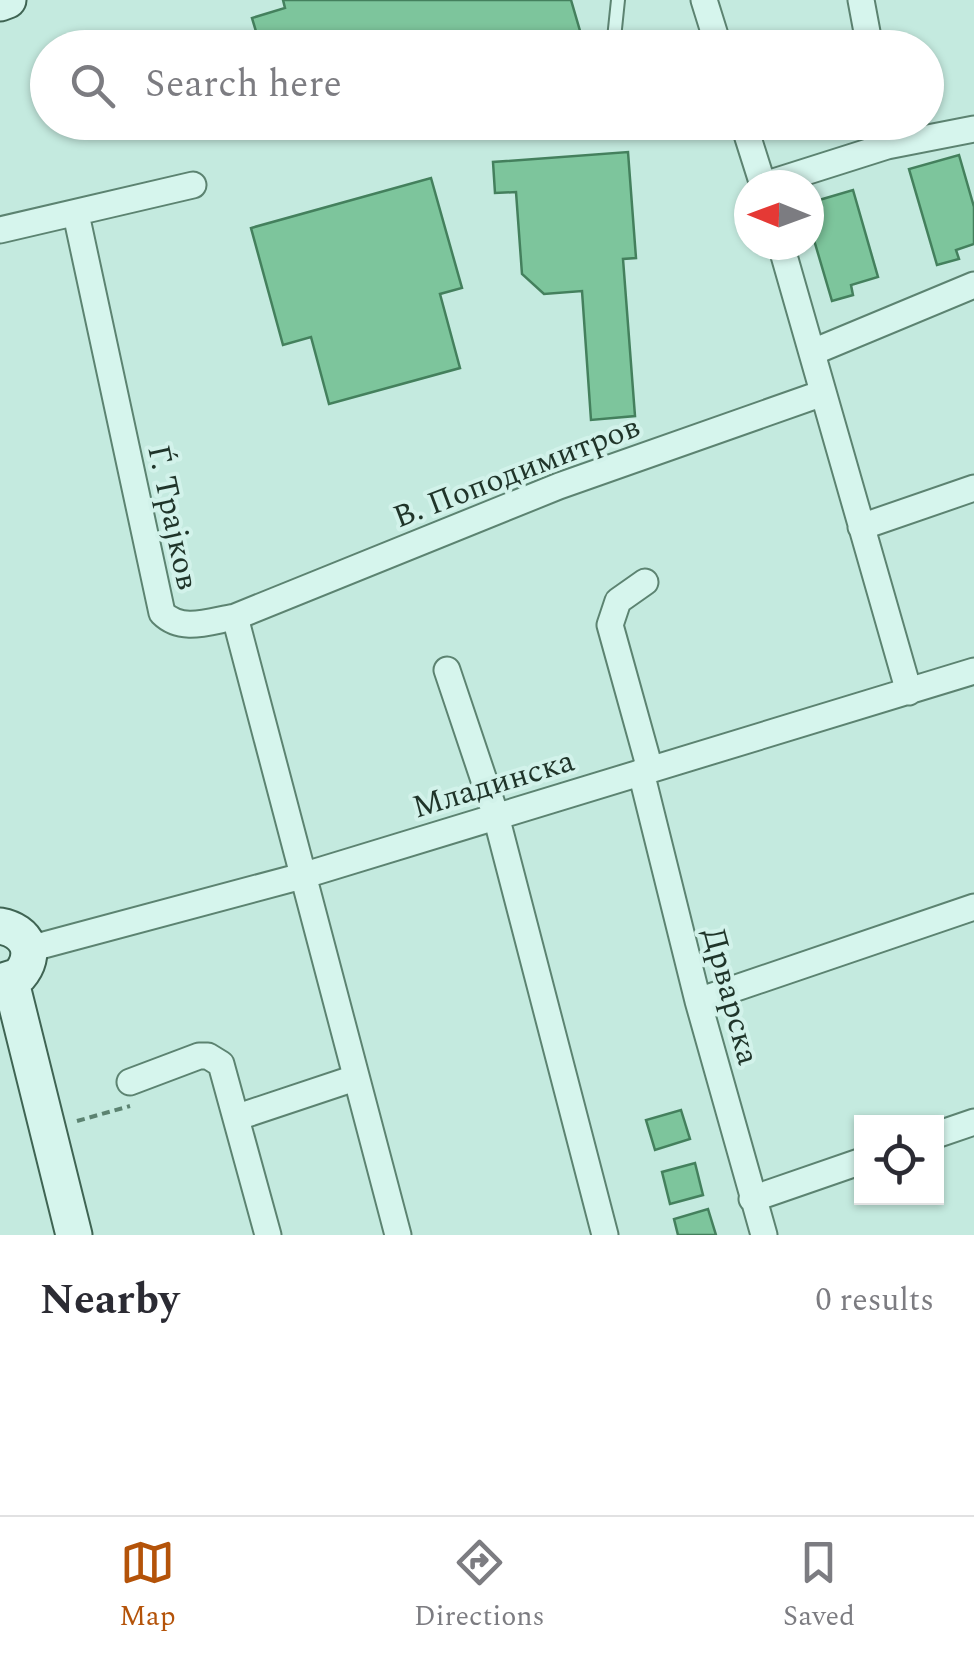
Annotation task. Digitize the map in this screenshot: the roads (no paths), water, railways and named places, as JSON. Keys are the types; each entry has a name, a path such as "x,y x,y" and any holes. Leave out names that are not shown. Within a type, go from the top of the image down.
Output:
{"main road":[{"path":"0,3 8,0"},
{"path":"0,925 19,932 29,950 24,972 5,982 74,1235"},
{"path":"0,1016 53,1235"}],"street":[{"path":"704,0 713,30"},
{"path":"862,0 867,30"},
{"path":"944,131 974,129"},
{"path":"749,140 759,170"},
{"path":"800,170 871,140"},
{"path":"0,230 193,185"},
{"name":"Ѓ. Трајков","path":"76,214 162,614 171,623 184,626 235,618 398,1235"},
{"path":"785,260 909,692"},
{"path":"813,352 974,285"},
{"name":"В. Поподимитров","path":"235,618 559,486 823,392"},
{"path":"861,527 974,488"},
{"name":"Дрварска","path":"646,582 618,601 610,625 698,1000 764,1235"},
{"path":"447,670 496,816 604,1235"},
{"name":"Младинска","path":"29,950 302,876 974,671"},
{"path":"698,1000 974,907"},
{"path":"130,1082 199,1056 208,1056 221,1064 268,1235"},
{"path":"238,1117 356,1078"},
{"path":"944,1132 974,1122"},
{"path":"752,1199 854,1164"}],"lane":[{"path":"616,30 618,0"}]}
